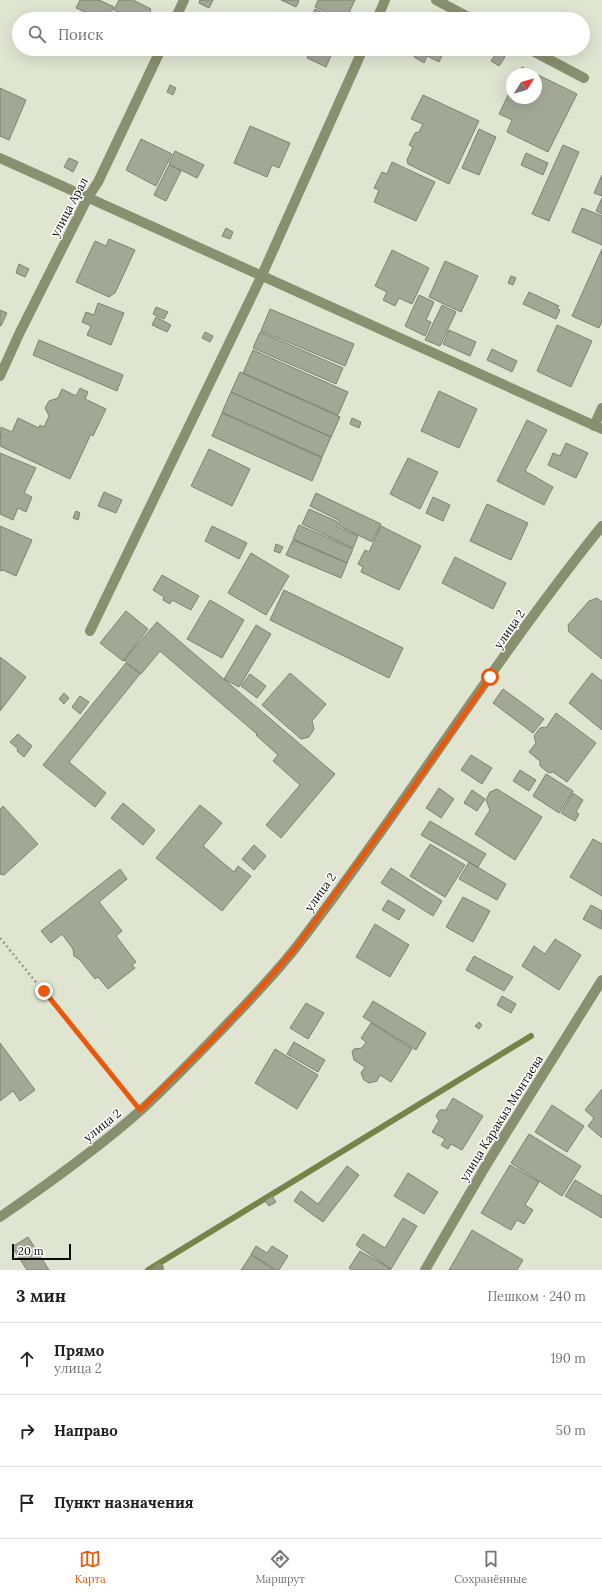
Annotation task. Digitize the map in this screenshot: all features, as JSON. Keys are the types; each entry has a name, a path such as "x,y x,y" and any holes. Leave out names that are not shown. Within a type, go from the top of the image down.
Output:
{"street":[{"path":"178,12 184,0"},
{"path":"380,12 385,0"},
{"path":"436,0 459,12"},
{"name":"улица Арал","path":"0,376 20,332 88,197 98,182 158,56"},
{"path":"90,631 262,276 361,56"},
{"path":"542,56 584,78"},
{"path":"0,158 598,427 602,408"},
{"name":"улица 2","path":"0,1217 51,1182 140,1110 257,992 296,947 406,797 564,573 602,526"},
{"name":"улица Каракыз Монтаева","path":"424,1270 488,1162 602,980"}],"path":[{"path":"0,938 140,1110"}],"building":[{"path":"80,0 99,0 114,7 112,12 85,12 76,8"},
{"path":"119,0 133,0 151,9 150,12 118,12 114,10"},
{"path":"200,0 213,0 209,8 199,3"},
{"path":"281,0 298,0 299,1 296,7"},
{"path":"318,0 355,0 349,12 326,12 315,7"},
{"path":"315,9 322,12 314,12"},
{"path":"308,56 331,56 326,67 307,58"},
{"path":"414,56 427,56 424,63"},
{"path":"427,56 442,56 439,62"},
{"path":"494,56 505,57 499,66 491,61"},
{"path":"542,77 577,94 548,152 507,132 512,120 499,114 506,99 506,104 542,104"},
{"path":"170,85 176,88 173,95 167,92"},
{"path":"0,88 26,100 9,140 0,136"},
{"path":"423,95 479,121 449,184 408,164 407,160 413,147 409,145 415,133 419,132 423,124 411,119"},
{"path":"250,126 290,143 279,168 272,165 267,177 234,163"},
{"path":"479,129 496,137 479,175 462,168"},
{"path":"141,139 172,154 156,186 126,170"},
{"path":"563,145 579,152 549,221 532,214"},
{"path":"175,151 204,165 197,178 169,164"},
{"path":"526,153 548,163 543,175 521,165"},
{"path":"69,158 78,162 73,172 64,167"},
{"path":"392,162 435,182 416,221 374,202 379,190 374,188 382,172 387,174"},
{"path":"169,165 181,171 166,201 154,195"},
{"path":"602,175 602,196 594,193"},
{"path":"602,198 602,214 596,211"},
{"path":"582,208 602,216 602,245 572,232"},
{"path":"226,228 233,232 230,239 222,236"},
{"path":"109,239 135,250 115,293 109,297 76,282 95,241 106,246"},
{"path":"602,249 602,321 599,328 572,316"},
{"path":"392,250 429,268 412,304 399,298 395,306 383,300 387,292 375,286"},
{"path":"445,261 478,276 461,312 429,297"},
{"path":"19,264 29,269 25,277 16,273"},
{"path":"511,276 516,278 513,285 508,283"},
{"path":"529,292 559,306 557,308 560,310 556,319 523,304"},
{"path":"419,295 434,302 426,320 431,322 425,336 405,326"},
{"path":"98,303 124,313 111,345 87,335 91,326 82,322 86,312 94,315"},
{"path":"442,305 456,312 440,346 425,340"},
{"path":"156,307 168,312 164,319 153,314"},
{"path":"270,309 354,344 345,366 261,331"},
{"path":"0,310 7,313 1,326 0,326"},
{"path":"156,317 171,325 167,332 152,325"},
{"path":"557,325 592,341 571,387 537,371"},
{"path":"449,330 476,342 470,356 443,344"},
{"path":"205,332 213,336 210,342 202,338"},
{"path":"260,332 343,368 336,384 253,348"},
{"path":"39,340 123,375 117,391 33,355"},
{"path":"492,349 517,361 512,372 487,360"},
{"path":"253,350 348,392 338,415 243,373"},
{"path":"240,372 340,417 331,437 231,392"},
{"path":"80,388 88,392 85,399 106,409 93,436 91,434 70,479 0,446 1,427 12,432 18,418 39,428 40,425 44,427 49,416 45,408 49,401 58,398 62,389 76,396"},
{"path":"439,391 477,409 459,448 421,431"},
{"path":"231,392 331,437 322,457 222,412"},
{"path":"222,413 322,458 312,481 212,436"},
{"path":"352,418 361,422 359,428 350,424"},
{"path":"527,420 547,430 525,471 553,487 544,505 497,481"},
{"path":"566,443 588,453 576,478 548,465 553,453 560,456"},
{"path":"209,449 250,469 232,506 191,486"},
{"path":"0,453 36,468 24,493 32,497 26,512 18,508 13,520 0,514"},
{"path":"408,458 438,472 420,509 390,494"},
{"path":"104,492 122,500 116,513 98,506"},
{"path":"316,493 381,524 372,542 338,525 340,521 310,506"},
{"path":"433,497 450,505 443,521 426,513"},
{"path":"487,504 528,523 511,560 470,541"},
{"path":"309,509 338,522 336,526 358,536 353,548 302,524"},
{"path":"76,511 80,513 78,520 73,518"},
{"path":"299,525 353,549 347,563 293,539"},
{"path":"0,526 32,540 16,576 3,570 0,571"},
{"path":"212,526 247,543 239,559 205,541"},
{"path":"381,526 421,546 399,590 361,572 363,567 358,564 365,550 369,552"},
{"path":"293,540 347,563 341,578 286,555"},
{"path":"276,544 283,547 280,553 274,551"},
{"path":"251,553 289,576 266,615 228,593"},
{"path":"455,557 506,583 493,609 442,583"},
{"path":"162,575 199,596 191,610 172,600 170,604 163,600 164,597 153,590"},
{"path":"284,590 403,648 389,678 270,620"},
{"path":"597,598 602,602 602,659 569,632 568,625 589,601"},
{"path":"210,600 244,620 222,658 187,639"},
{"path":"126,611 148,629 123,661 100,643"},
{"path":"157,622 335,774 281,838 266,825 300,785 273,761 278,755 256,735 257,734 160,651 141,674 124,660"},
{"path":"256,625 271,634 239,687 224,679"},
{"path":"0,657 26,677 0,711"},
{"path":"126,663 140,674 69,762 106,793 95,807 43,765"},
{"path":"290,673 326,704 312,721 314,729 309,737 301,739 262,705"},
{"path":"592,673 602,681 602,730 569,703"},
{"path":"250,674 266,686 257,698 241,686"},
{"path":"503,689 544,719 533,733 493,703"},
{"path":"64,693 69,698 64,704 59,699"},
{"path":"80,696 89,702 80,714 72,707"},
{"path":"556,713 596,743 567,782 553,772 549,773 540,766 540,761 529,752 536,743 534,736 540,728 546,728"},
{"path":"18,734 32,746 24,757 10,742"},
{"path":"471,755 492,768 482,784 461,770"},
{"path":"520,770 536,780 529,791 513,781"},
{"path":"546,774 573,791 559,813 533,796"},
{"path":"439,788 454,799 441,818 426,808"},
{"path":"497,789 542,817 515,860 475,834 490,810 486,800 490,792"},
{"path":"472,790 485,799 477,811 464,803"},
{"path":"573,793 583,800 576,812 579,814 575,821 561,813"},
{"path":"123,803 155,830 143,845 111,818"},
{"path":"200,805 222,823 203,846 234,872 238,866 251,876 222,911 156,858"},
{"path":"3,806 38,844 4,875 0,874 0,809"},
{"path":"430,821 486,854 478,867 421,835"},
{"path":"593,839 602,844 602,896 570,877"},
{"path":"430,844 465,865 445,897 410,876"},
{"path":"254,845 266,856 254,870 242,859"},
{"path":"469,862 506,884 497,900 459,879"},
{"path":"391,868 442,901 433,916 381,883"},
{"path":"120,869 127,879 99,902 122,931 116,936 136,962 132,965 135,968 108,989 98,977 95,979 80,960 74,956 73,949 62,934 51,943 41,931"},
{"path":"463,897 490,911 473,942 446,927"},
{"path":"388,900 405,910 399,920 382,910"},
{"path":"591,905 602,911 601,929 583,919"},
{"path":"375,924 409,945 390,977 356,957"},
{"path":"555,939 581,955 559,990 522,966 534,946 545,954"},
{"path":"474,956 513,977 504,991 466,970"},
{"path":"502,996 516,1004 511,1013 497,1005"},
{"path":"373,1001 426,1033 416,1050 363,1017"},
{"path":"306,1003 324,1013 308,1039 290,1028"},
{"path":"479,1022 482,1025 479,1029 475,1026"},
{"path":"371,1023 412,1049 391,1082 380,1075 377,1081 369,1083 364,1080 361,1073 365,1067 354,1060 352,1052 354,1049 362,1048 366,1042 361,1038"},
{"path":"294,1042 325,1060 318,1072 287,1054"},
{"path":"0,1043 35,1090 20,1101 13,1091 0,1101"},
{"path":"275,1049 318,1075 297,1109 255,1083"},
{"path":"602,1089 602,1138 588,1126 594,1118 585,1110"},
{"path":"453,1098 483,1116 462,1150 451,1144 448,1149 441,1145 445,1139 432,1132 439,1121 436,1116 440,1110 446,1110"},
{"path":"552,1105 584,1126 567,1152 535,1132"},
{"path":"529,1134 581,1166 562,1196 511,1163"},
{"path":"510,1165 539,1182 525,1205 533,1210 524,1224 517,1220 511,1230 481,1213"},
{"path":"347,1166 359,1175 323,1222 294,1201 301,1191 318,1204"},
{"path":"408,1173 438,1192 424,1214 394,1196"},
{"path":"575,1180 602,1196 602,1218 565,1196"},
{"path":"272,1196 276,1202 269,1206 265,1201"},
{"path":"403,1218 417,1226 391,1269 356,1245 363,1234 385,1248"},
{"path":"472,1230 523,1260 517,1270 449,1270"},
{"path":"28,1237 49,1270 27,1270 12,1247"},
{"path":"256,1246 267,1253 272,1246 288,1256 279,1270 276,1270 251,1254"},
{"path":"360,1251 391,1269 352,1270 349,1268"},
{"path":"251,1255 274,1270 241,1270"}],"waterway":[{"path":"148,1270 531,1036"}],"route":[{"path":"44,991 140,1110 210,1042 257,992 296,947 406,797 490,677"}]}
